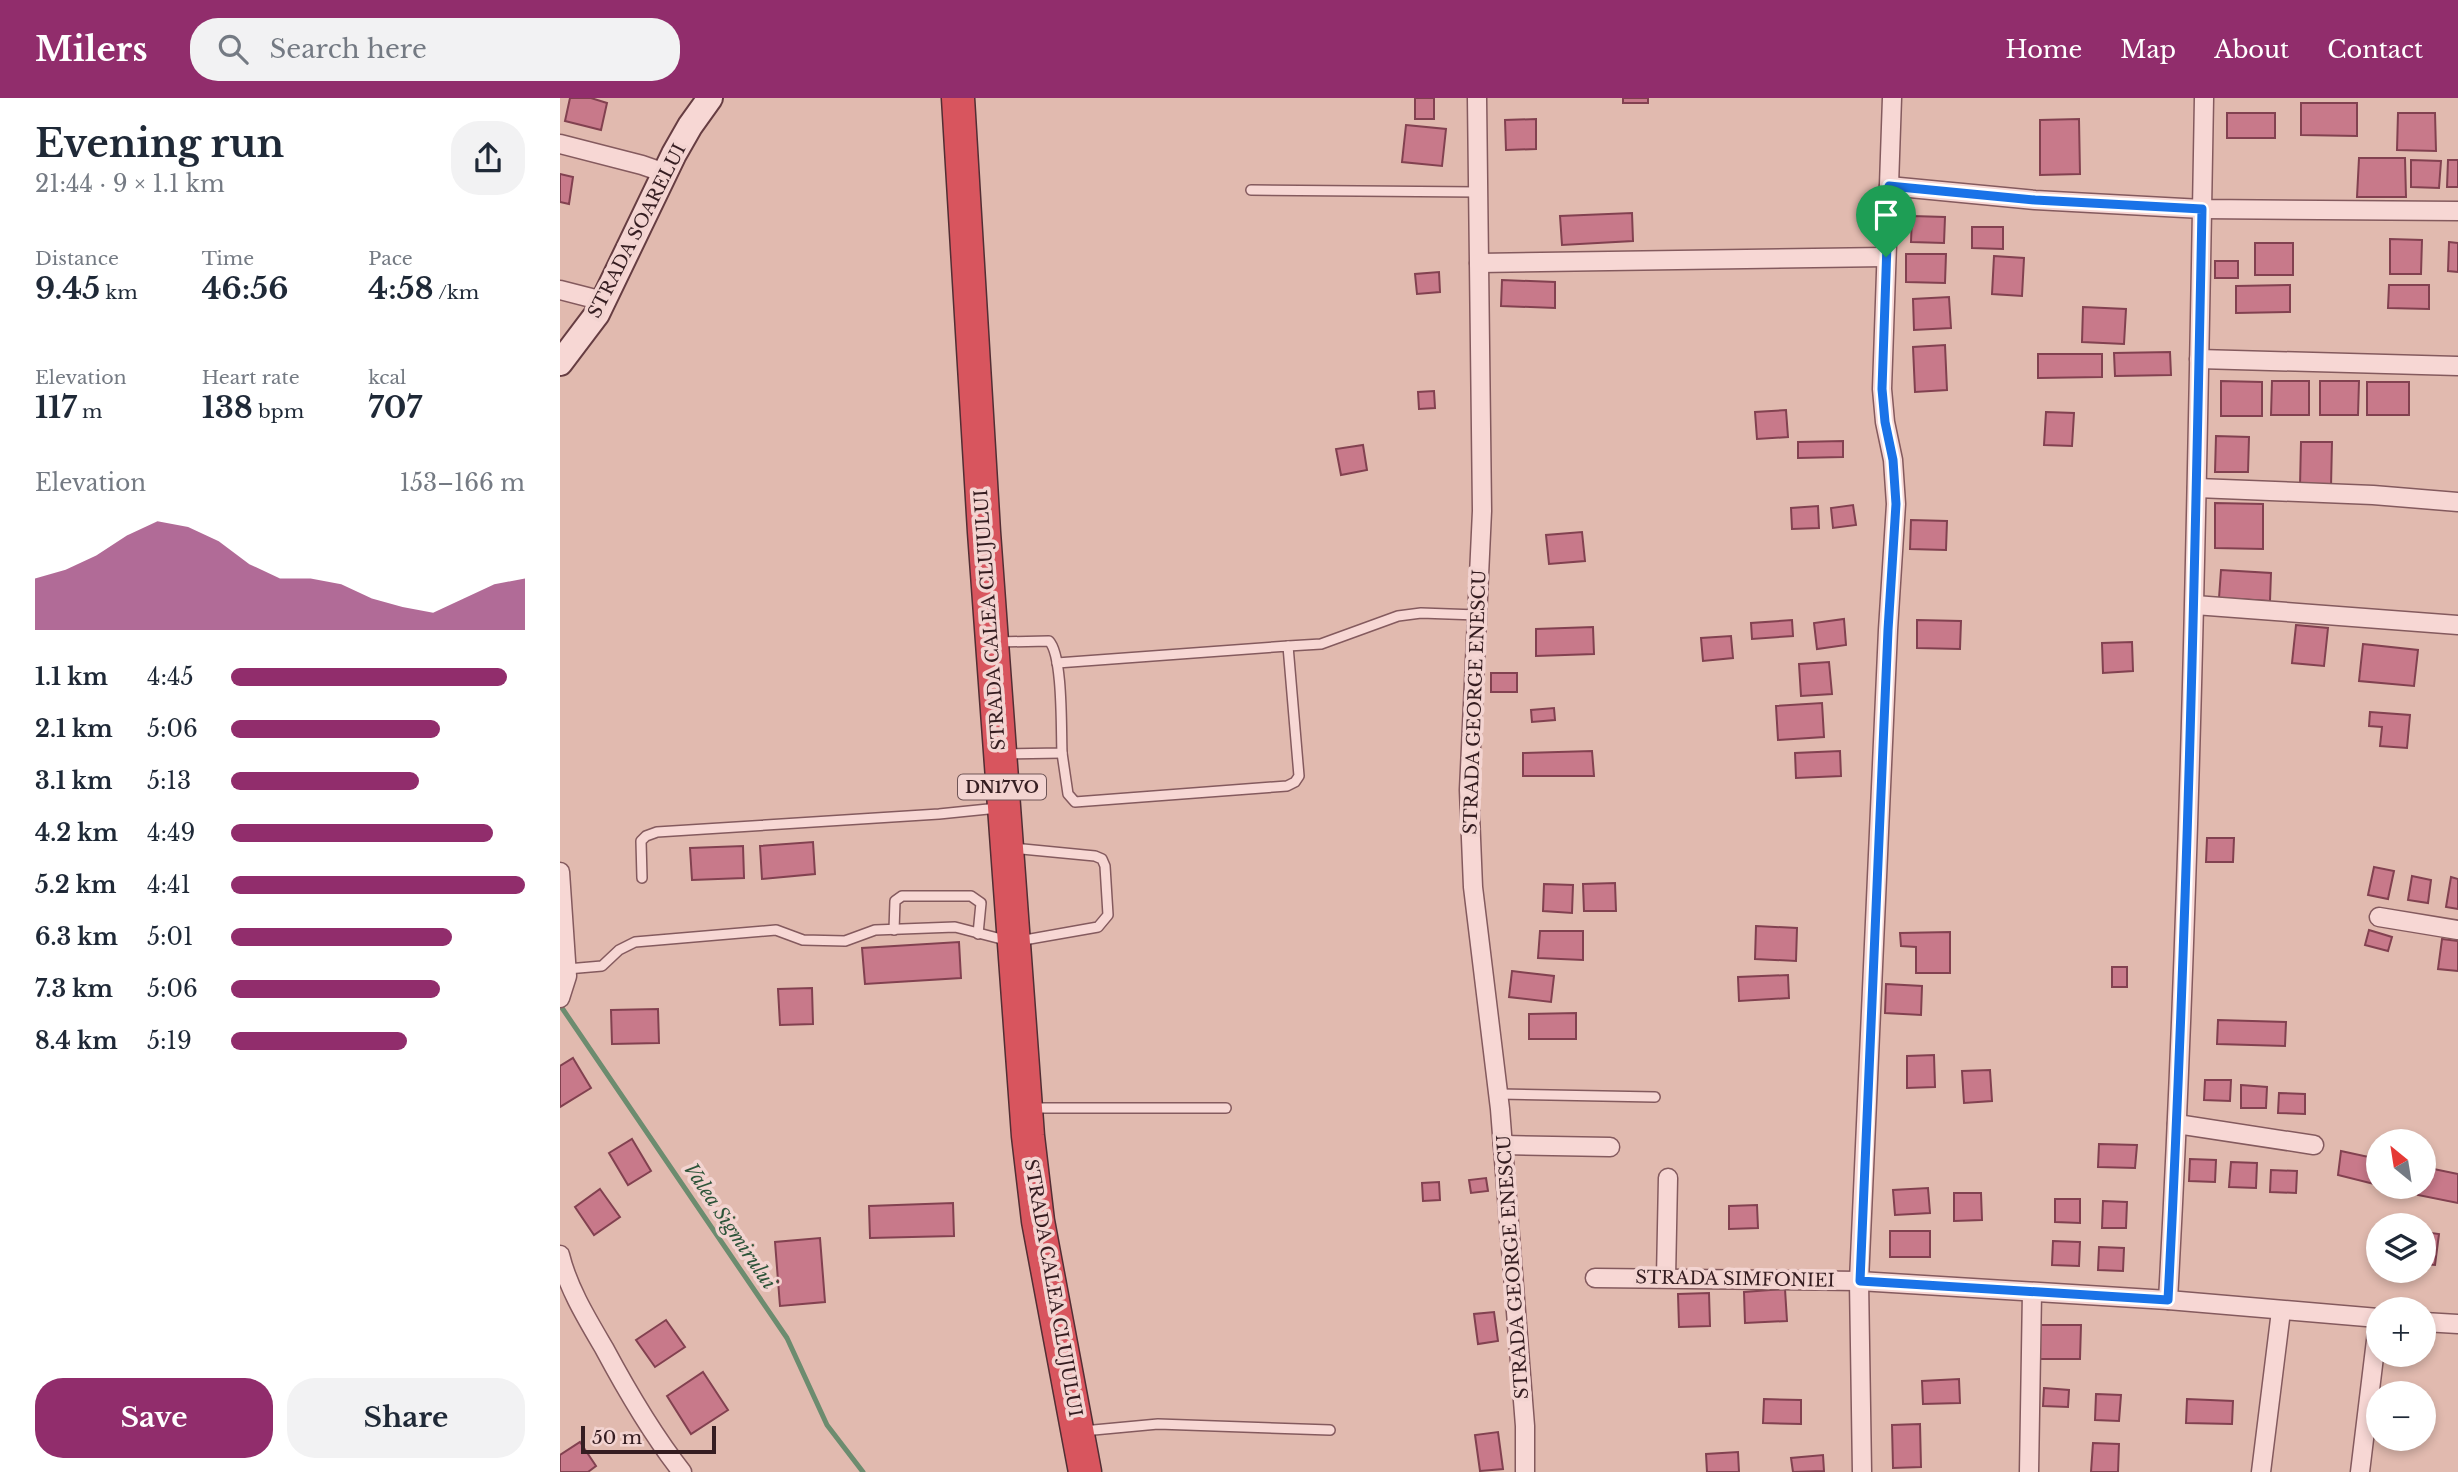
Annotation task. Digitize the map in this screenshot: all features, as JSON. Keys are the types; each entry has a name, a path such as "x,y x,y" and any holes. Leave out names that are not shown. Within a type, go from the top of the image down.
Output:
{"highway":[{"name":"STRADA CALEA CLUJULUI","path":"958,98 967,289 1026,1108 1038,1221 1085,1472"}],"main road":[{"name":"STRADA SOARELUI","path":"560,363 588,327 603,301 665,173 690,126 710,98"}],"street":[{"name":"STRADA GEORGE ENESCU","path":"1477,98 1482,511 1469,790 1472,873 1499,1094 1525,1426 1525,1472"},
{"path":"1861,1472 1860,1281 1888,630 1896,504 1893,460 1882,389 1892,98"},
{"path":"2168,1300 2178,1124 2195,605 2204,98"},
{"path":"560,144 665,173"},
{"path":"1889,186 2035,200 2202,209 2458,211"},
{"path":"1479,263 1886,257"},
{"path":"560,289 603,301"},
{"path":"2199,359 2458,366"},
{"path":"2197,488 2373,495 2458,502"},
{"path":"2195,605 2458,625"},
{"path":"560,872 566,969 561,996"},
{"path":"2379,917 2458,930"},
{"path":"2178,1124 2314,1145"},
{"path":"1503,1145 1610,1147"},
{"path":"1666,1278 1668,1178"},
{"path":"560,1255 564,1270 602,1346 633,1401 682,1472"},
{"name":"STRADA SIMFONIEI","path":"1595,1278 1860,1281 2168,1300 2366,1317"},
{"path":"2029,1472 2032,1292"},
{"path":"2261,1472 2281,1311"},
{"path":"2436,1323 2458,1324"},
{"path":"2360,1472 2373,1367"}],"lane":[{"path":"1251,190 1478,192"},
{"path":"1057,663 1321,645 1398,616 1421,613 1477,615"},
{"path":"992,642 1049,641 1054,647 1062,753 1068,794 1075,802 1287,786 1295,782 1299,776 1288,646"},
{"path":"1000,754 1062,753"},
{"path":"642,878 641,841 657,832 939,814 1004,807"},
{"path":"566,969 602,965 635,942 776,930 803,940 845,941 876,930 955,927 1013,942 1098,927 1108,915 1105,866 1102,859 1007,847"},
{"path":"894,930 894,901 902,896 971,896 981,903 978,934"},
{"path":"1499,1094 1655,1097"},
{"path":"1026,1108 1226,1108"},
{"path":"1077,1432 1158,1424 1330,1430"}],"shaded area":[{"path":"560,98 2458,98 2458,1472 560,1472"}],"building":[{"path":"570,98 591,98 607,103 601,130 565,121"},
{"path":"1415,98 1434,98 1434,119 1415,119"},
{"path":"1623,98 1648,98 1648,103 1623,103"},
{"path":"2301,103 2357,103 2357,136 2301,135"},
{"path":"2227,113 2275,113 2275,138 2227,138"},
{"path":"2398,113 2435,113 2436,151 2397,150"},
{"path":"1536,119 1536,149 1506,150 1505,120"},
{"path":"2079,119 2080,174 2040,175 2040,120"},
{"path":"1406,125 1446,129 1442,166 1402,162"},
{"path":"2359,158 2405,158 2406,197 2357,197"},
{"path":"2411,160 2441,161 2439,188 2411,187"},
{"path":"2448,160 2458,160 2458,187 2447,187"},
{"path":"560,174 573,177 569,204 560,202"},
{"path":"1632,213 1633,241 1562,245 1560,216"},
{"path":"1912,216 1945,217 1944,243 1911,242"},
{"path":"1972,227 2003,227 2003,249 1972,248"},
{"path":"2390,239 2422,240 2421,274 2390,274"},
{"path":"2449,242 2458,243 2458,272 2448,271"},
{"path":"2255,243 2293,243 2293,275 2255,275"},
{"path":"1906,254 1946,254 1945,283 1906,282"},
{"path":"1994,256 2024,258 2022,296 1992,294"},
{"path":"2215,261 2238,261 2238,278 2215,278"},
{"path":"1439,272 1440,292 1417,294 1415,274"},
{"path":"1502,280 1555,282 1555,308 1501,306"},
{"path":"2290,285 2290,312 2236,313 2236,286"},
{"path":"2389,285 2429,285 2429,309 2388,308"},
{"path":"1949,297 1951,328 1914,330 1913,299"},
{"path":"2083,307 2126,309 2124,344 2082,342"},
{"path":"1945,345 1947,390 1915,392 1913,347"},
{"path":"2170,352 2171,375 2115,376 2114,353"},
{"path":"2038,354 2102,354 2102,377 2038,378"},
{"path":"2221,381 2262,382 2262,416 2221,416"},
{"path":"2272,381 2309,381 2309,415 2271,415"},
{"path":"2320,381 2359,381 2358,415 2320,415"},
{"path":"2367,382 2409,382 2409,415 2367,415"},
{"path":"1434,391 1435,408 1419,409 1418,392"},
{"path":"1786,410 1788,437 1757,439 1755,412"},
{"path":"2046,412 2074,413 2072,446 2044,445"},
{"path":"2216,436 2249,437 2248,472 2215,472"},
{"path":"1843,441 1843,457 1798,458 1798,442"},
{"path":"2301,442 2332,442 2331,487 2300,486"},
{"path":"1363,445 1367,470 1341,475 1336,449"},
{"path":"2215,503 2263,504 2263,549 2215,548"},
{"path":"1853,505 1856,525 1833,528 1831,508"},
{"path":"1818,506 1819,528 1792,529 1791,508"},
{"path":"1911,520 1947,521 1946,550 1910,549"},
{"path":"1582,532 1585,561 1549,564 1546,535"},
{"path":"2221,570 2271,573 2270,601 2219,598"},
{"path":"1844,619 1846,645 1817,649 1814,623"},
{"path":"1792,620 1793,636 1752,639 1751,623"},
{"path":"1917,620 1961,621 1960,649 1917,648"},
{"path":"2296,625 2328,628 2324,666 2292,663"},
{"path":"1593,627 1594,654 1536,656 1536,629"},
{"path":"1731,636 1733,658 1703,661 1701,638"},
{"path":"2132,642 2133,671 2103,673 2102,643"},
{"path":"2363,644 2418,650 2414,686 2359,681"},
{"path":"1829,662 1832,694 1801,696 1799,664"},
{"path":"1491,673 1517,673 1517,692 1491,692"},
{"path":"1822,703 1824,737 1778,740 1776,706"},
{"path":"1554,708 1555,720 1532,722 1531,710"},
{"path":"2370,712 2410,715 2407,748 2380,746 2382,727 2369,726"},
{"path":"1592,751 1594,776 1523,776 1523,753"},
{"path":"1840,751 1841,776 1796,778 1795,753"},
{"path":"2207,838 2234,838 2233,862 2206,862"},
{"path":"813,842 815,874 762,879 760,846"},
{"path":"743,846 744,878 692,880 690,848"},
{"path":"2374,867 2394,871 2388,899 2368,895"},
{"path":"2412,876 2431,880 2428,903 2408,900"},
{"path":"2451,877 2458,879 2458,909 2446,907"},
{"path":"1615,883 1616,911 1584,911 1583,884"},
{"path":"1544,884 1573,885 1572,913 1543,911"},
{"path":"1756,926 1797,928 1796,961 1755,959"},
{"path":"2369,930 2392,937 2388,951 2365,945"},
{"path":"1540,931 1583,931 1583,960 1538,958"},
{"path":"1950,932 1950,973 1916,973 1916,947 1901,946 1900,933"},
{"path":"2442,939 2458,941 2458,971 2438,969"},
{"path":"959,942 961,978 865,984 862,948"},
{"path":"2112,967 2127,967 2127,987 2112,987"},
{"path":"1512,971 1554,976 1551,1002 1509,997"},
{"path":"1788,975 1789,998 1739,1001 1738,977"},
{"path":"1886,984 1922,986 1921,1015 1885,1013"},
{"path":"812,988 813,1024 780,1025 778,989"},
{"path":"658,1009 659,1043 612,1044 611,1010"},
{"path":"1576,1013 1576,1039 1529,1039 1529,1014"},
{"path":"2218,1020 2286,1022 2285,1046 2217,1044"},
{"path":"1934,1055 1935,1087 1907,1088 1907,1056"},
{"path":"573,1058 591,1088 560,1107 560,1066"},
{"path":"1990,1070 1992,1101 1964,1103 1962,1071"},
{"path":"2205,1080 2231,1080 2230,1101 2204,1100"},
{"path":"2241,1085 2267,1087 2266,1108 2241,1108"},
{"path":"2279,1093 2305,1094 2305,1114 2278,1113"},
{"path":"632,1139 651,1171 628,1185 609,1153"},
{"path":"2099,1144 2137,1145 2135,1168 2098,1167"},
{"path":"2341,1151 2366,1156 2366,1182 2338,1175"},
{"path":"2190,1159 2216,1160 2215,1182 2189,1181"},
{"path":"2231,1162 2257,1163 2256,1188 2229,1187"},
{"path":"2436,1169 2458,1174 2458,1203 2436,1199"},
{"path":"2271,1170 2297,1171 2296,1193 2270,1192"},
{"path":"1486,1178 1488,1191 1471,1193 1469,1180"},
{"path":"1439,1182 1440,1200 1423,1201 1422,1183"},
{"path":"1928,1188 1930,1213 1895,1215 1893,1190"},
{"path":"600,1189 620,1217 594,1235 575,1207"},
{"path":"1954,1193 1981,1193 1982,1220 1954,1221"},
{"path":"2055,1199 2080,1199 2080,1223 2055,1222"},
{"path":"2103,1201 2127,1202 2126,1228 2102,1228"},
{"path":"953,1203 954,1236 870,1238 869,1206"},
{"path":"1757,1205 1758,1228 1729,1229 1729,1206"},
{"path":"1890,1231 1930,1231 1930,1257 1890,1257"},
{"path":"2436,1234 2439,1234 2436,1257"},
{"path":"820,1238 825,1302 780,1306 775,1242"},
{"path":"2053,1241 2080,1242 2079,1266 2052,1265"},
{"path":"2099,1247 2124,1248 2123,1271 2098,1270"},
{"path":"1785,1289 1787,1321 1745,1323 1744,1292"},
{"path":"1709,1293 1710,1326 1679,1327 1678,1294"},
{"path":"1494,1312 1498,1341 1478,1344 1474,1314"},
{"path":"666,1320 685,1347 655,1367 636,1340"},
{"path":"2037,1325 2081,1325 2080,1359 2037,1359"},
{"path":"703,1372 728,1410 691,1434 667,1396"},
{"path":"1959,1379 1960,1403 1923,1404 1922,1381"},
{"path":"2044,1388 2069,1390 2068,1407 2043,1406"},
{"path":"2096,1394 2121,1395 2119,1421 2095,1420"},
{"path":"1764,1399 1801,1400 1801,1424 1763,1423"},
{"path":"2187,1399 2233,1401 2232,1424 2186,1423"},
{"path":"1920,1424 1921,1467 1893,1468 1892,1425"},
{"path":"1498,1432 1503,1469 1480,1471 1475,1435"},
{"path":"580,1442 596,1466 588,1472 560,1472 560,1455"},
{"path":"2093,1443 2119,1444 2118,1472 2091,1472"},
{"path":"1738,1452 1739,1472 1707,1472 1706,1454"},
{"path":"1823,1455 1824,1471 1793,1472 1791,1458"}],"waterway":[{"name":"Valea Sigmirului","path":"560,1005 787,1338 827,1425 863,1472"}],"route":[{"path":"1889,186 2035,200 2202,209 2195,605 2178,1124 2168,1300 1860,1281 1888,630 1896,504 1893,460 1882,389 1886,257 1889,186"}]}
